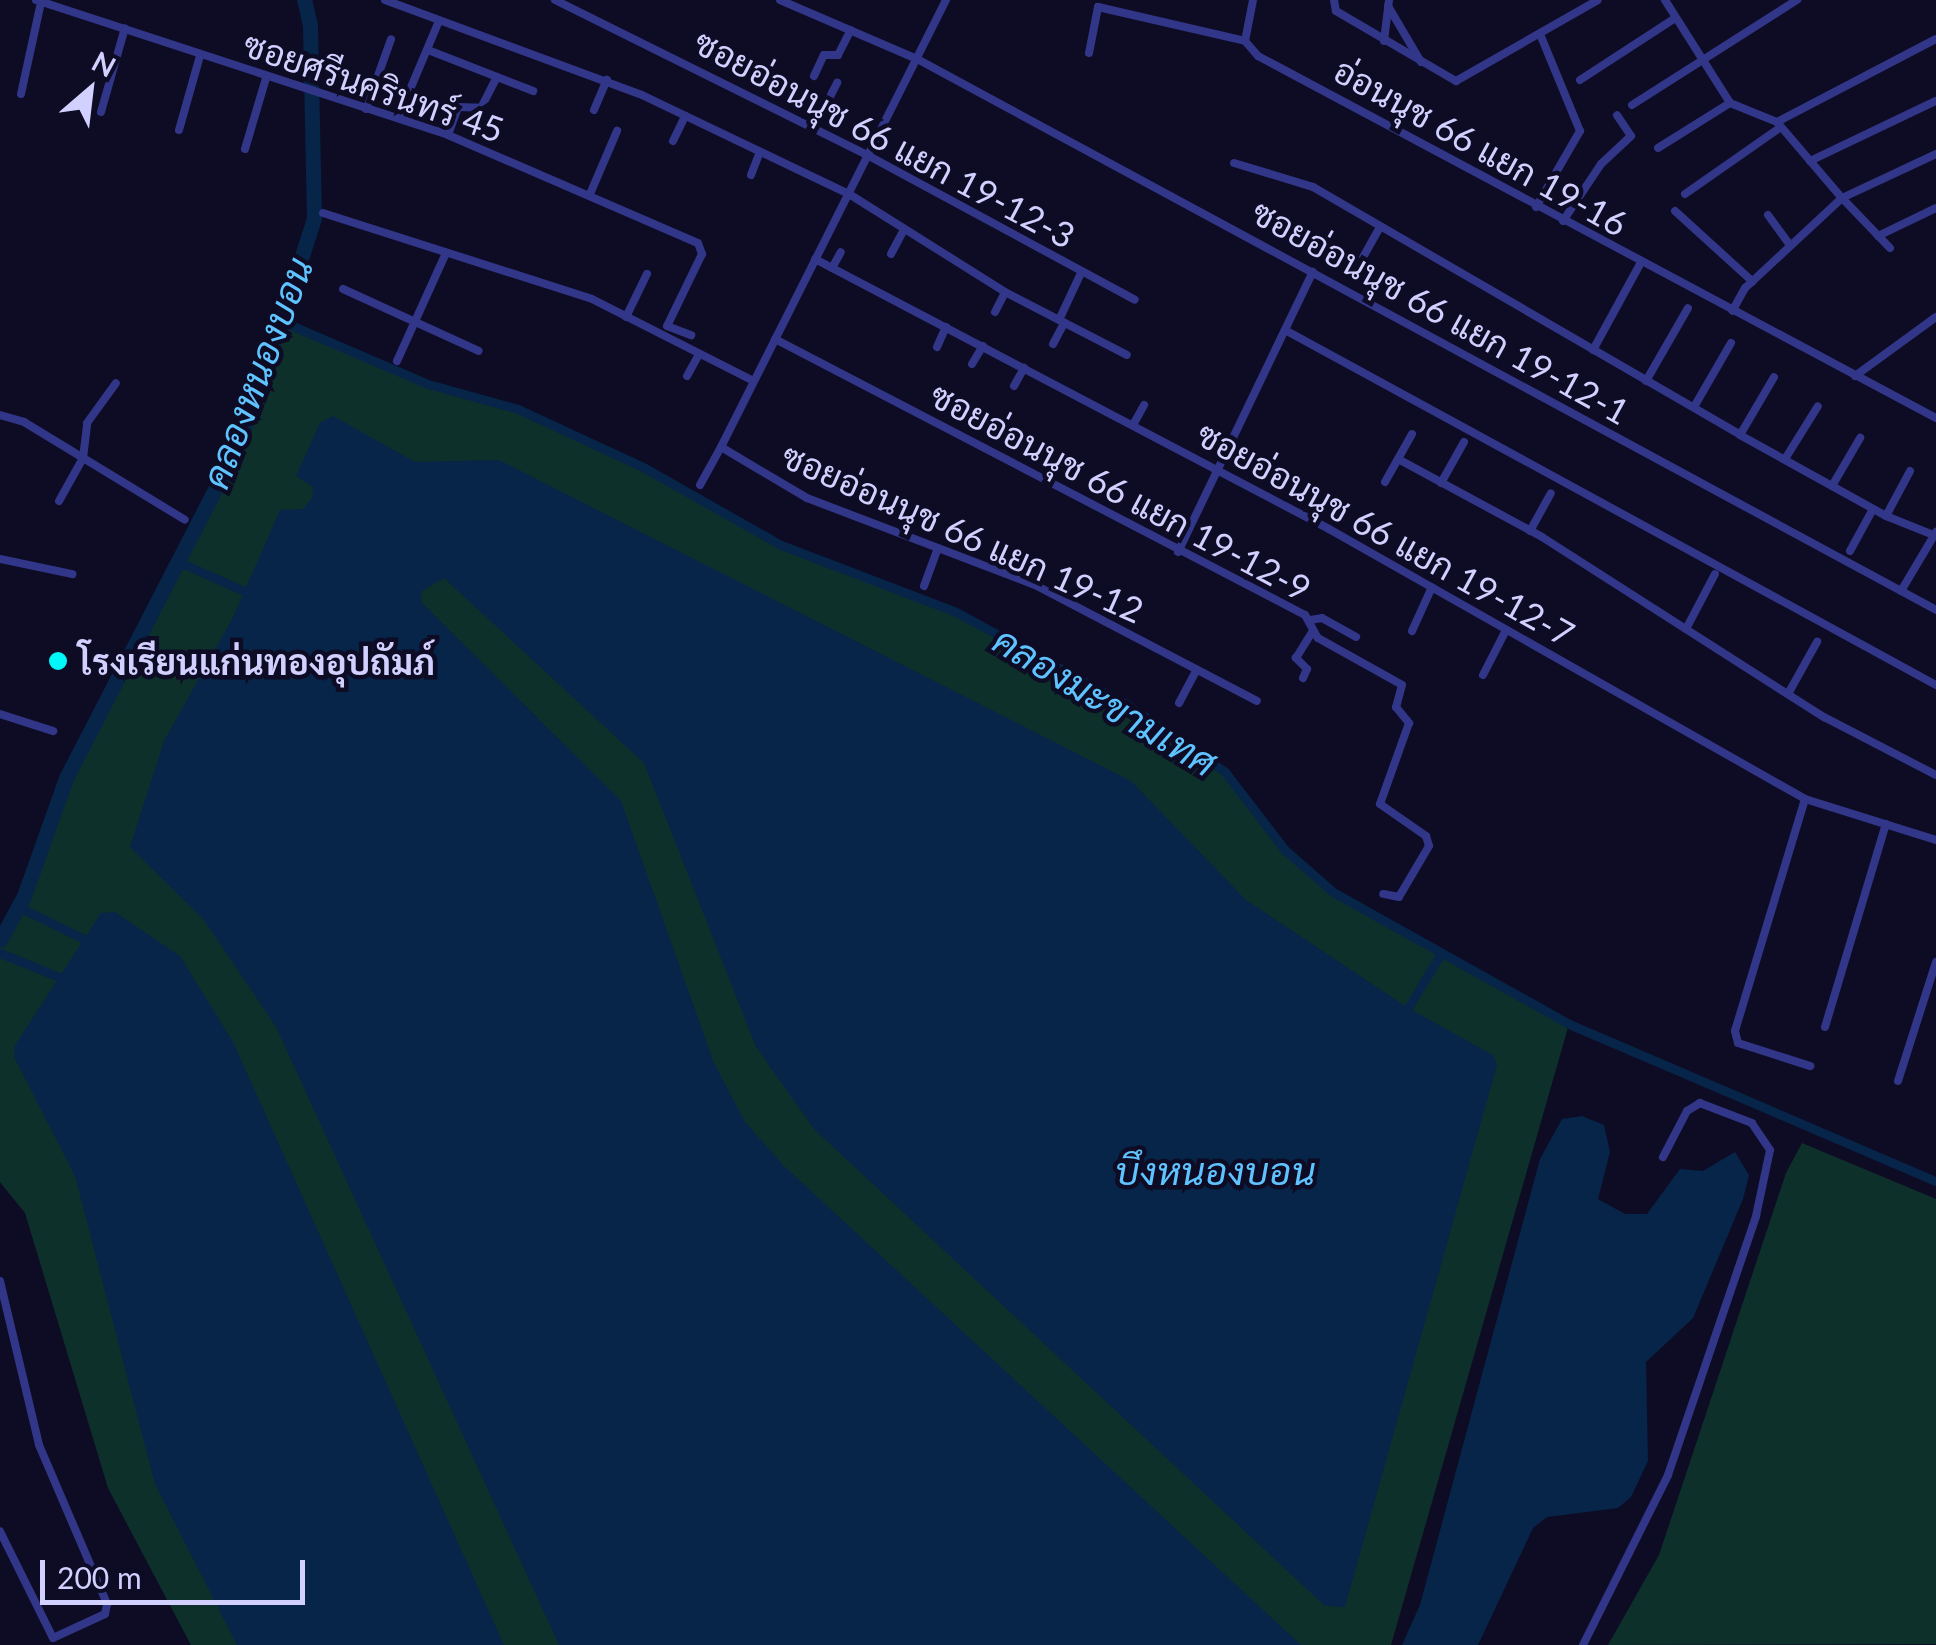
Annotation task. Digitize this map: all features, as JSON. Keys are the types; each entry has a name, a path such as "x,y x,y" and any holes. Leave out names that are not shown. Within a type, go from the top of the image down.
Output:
{"street":[{"path":"385,0 606,80 849,194 1005,292 1127,355"},
{"name":"ซอยอ่อนนุช 66 แยก 19-12-3","path":"555,0 814,128 1135,300"},
{"name":"ซอยอ่อนนุช 66 แยก 19-12-1","path":"780,0 919,60 1936,610"},
{"path":"700,485 919,60 946,0"},
{"path":"1089,52 1098,7 1245,41 1253,0"},
{"path":"1334,0 1336,11 1456,81 1598,0"},
{"path":"1665,0 1730,103 1780,125 1890,248"},
{"path":"1632,106 1796,0"},
{"path":"21,94 38,1"},
{"name":"ซอยศรีนครินทร์ 45","path":"38,1 296,88 448,134 698,243 702,254 667,326 691,335"},
{"path":"1384,40 1389,3"},
{"path":"1389,3 1421,62"},
{"path":"1580,80 1675,18"},
{"path":"398,118 439,21"},
{"path":"101,112 124,28"},
{"path":"814,76 824,56 838,55 851,30"},
{"path":"1536,207 1580,131 1572,100 1540,34"},
{"path":"366,109 391,39"},
{"path":"1684,194 1780,125 1936,39"},
{"name":"อ่อนนุช 66 แยก 19-16","path":"1245,41 1258,56 1640,264 1936,418"},
{"path":"428,50 533,91"},
{"path":"179,130 200,56"},
{"path":"448,134 458,107 481,108 497,77"},
{"path":"244,149 266,78"},
{"path":"594,110 606,80"},
{"path":"814,128 838,83"},
{"path":"1810,161 1936,101"},
{"path":"1658,148 1730,103"},
{"path":"1562,221 1601,164 1631,136 1617,115"},
{"path":"674,141 685,116"},
{"path":"590,194 618,130"},
{"path":"750,175 760,152"},
{"path":"1732,311 1753,282 1842,198 1936,154"},
{"path":"1234,163 1299,180 1740,435 1886,516 1935,534 1901,591"},
{"path":"1878,236 1936,208"},
{"path":"1675,211 1753,282"},
{"path":"323,213 592,299 752,380"},
{"path":"1768,214 1790,245"},
{"path":"1353,276 1380,227"},
{"path":"890,254 904,230"},
{"path":"832,268 841,252"},
{"path":"398,361 412,320 446,253"},
{"name":"ซอยอ่อนนุช 66 แยก 19-12-7","path":"815,259 1218,469 1806,800 1936,840"},
{"path":"1593,350 1640,264"},
{"path":"1178,552 1313,272"},
{"path":"1053,344 1081,273"},
{"path":"626,318 647,274"},
{"path":"343,289 479,352"},
{"path":"995,312 1005,292"},
{"path":"1646,380 1688,308"},
{"path":"1855,376 1936,317"},
{"path":"936,347 946,328"},
{"path":"1285,330 1936,685"},
{"name":"ซอยอ่อนนุช 66 แยก 19-12-9","path":"775,339 1310,620 1312,632 1403,687 1396,707 1409,722 1380,804 1426,836 1429,846 1399,896 1383,894"},
{"path":"1694,407 1731,342"},
{"path":"972,364 983,346"},
{"path":"688,376 699,354"},
{"path":"1014,386 1024,368"},
{"path":"1740,435 1774,376"},
{"path":"59,501 82,458 87,422 116,382"},
{"path":"1133,425 1144,405"},
{"path":"1785,460 1818,406"},
{"path":"0,416 24,422 185,520"},
{"path":"1385,482 1412,434"},
{"path":"1832,486 1860,438"},
{"path":"1441,483 1464,442"},
{"name":"ซอยอ่อนนุช 66 แยก 19-12","path":"721,447 807,498 1037,586 1257,701"},
{"path":"1398,459 1530,531 1788,694 1936,774"},
{"path":"1886,516 1910,471"},
{"path":"1530,531 1551,493"},
{"path":"1850,551 1873,509"},
{"path":"924,586 938,548"},
{"path":"0,559 72,574"},
{"path":"1686,629 1715,574"},
{"path":"1412,631 1432,587"},
{"path":"1310,620 1322,618 1356,637"},
{"path":"1483,674 1506,630"},
{"path":"1304,678 1307,668 1296,658 1312,632"},
{"path":"1788,694 1816,642"},
{"path":"1179,703 1196,669"},
{"path":"0,714 53,731"},
{"path":"1806,800 1735,1031 1738,1043 1810,1066"},
{"path":"1825,1027 1886,824"},
{"path":"1898,1081 1932,992 1936,962"},
{"path":"1583,1645 1668,1475 1756,1216 1770,1150 1752,1123 1700,1103 1687,1111 1664,1157"},
{"path":"0,1282 12,1350 39,1445 107,1604 105,1614 52,1638 0,1531"},
{"path":"0,1353 12,1350"}],"green space":[{"name":"บึงหนองบอน","path":"281,321 428,384 518,409 643,467 781,545 956,612 1128,705 1225,772 1285,850 1333,892 1569,1024 1391,1645 191,1645 108,1488 25,1213 0,1182 0,940 24,896 66,778 238,445"},
{"path":"1802,1143 1936,1199 1936,1644 1608,1645 1659,1555 1786,1173"}],"water":[{"name":"บึงหนองบอน","path":"333,416 415,462 499,460 1131,781 1246,900 1408,1008 1493,1055 1497,1065 1345,1607 1325,1606 814,1129 756,1047 644,763 444,578 422,591 421,602 621,801 714,1063 745,1122 784,1166 1301,1645 559,1645 276,1027 204,920 130,847 164,741 233,617 280,510 303,509 312,498 313,487 296,476 320,423"},
{"path":"115,912 180,956 233,1042 504,1645 237,1645 155,1484 75,1176 14,1057 15,1045 101,913"},
{"path":"1582,1116 1604,1125 1610,1152 1598,1199 1625,1214 1647,1214 1680,1169 1703,1171 1735,1152 1749,1175 1743,1199 1693,1318 1646,1362 1648,1461 1631,1497 1618,1508 1547,1517 1533,1528 1478,1645 1402,1645 1420,1605 1540,1159 1562,1119"}],"waterway":[{"name":"คลองหนองบอน","path":"0,940 24,896 66,778 238,445 281,321 314,218 310,25 304,0"},
{"name":"คลองมะขามเทศ","path":"281,321 428,384 518,409 643,467 781,545 956,612 1128,705 1225,772 1285,850 1333,892 1569,1024 1936,1181"},
{"path":"179,562 244,591"},
{"path":"19,907 84,939"},
{"path":"0,953 59,977"},
{"path":"1408,1008 1441,953"}],"place":[{"name":"โรงเรียนแก่นทองอุปถัมภ์","path":"58,661"}]}
